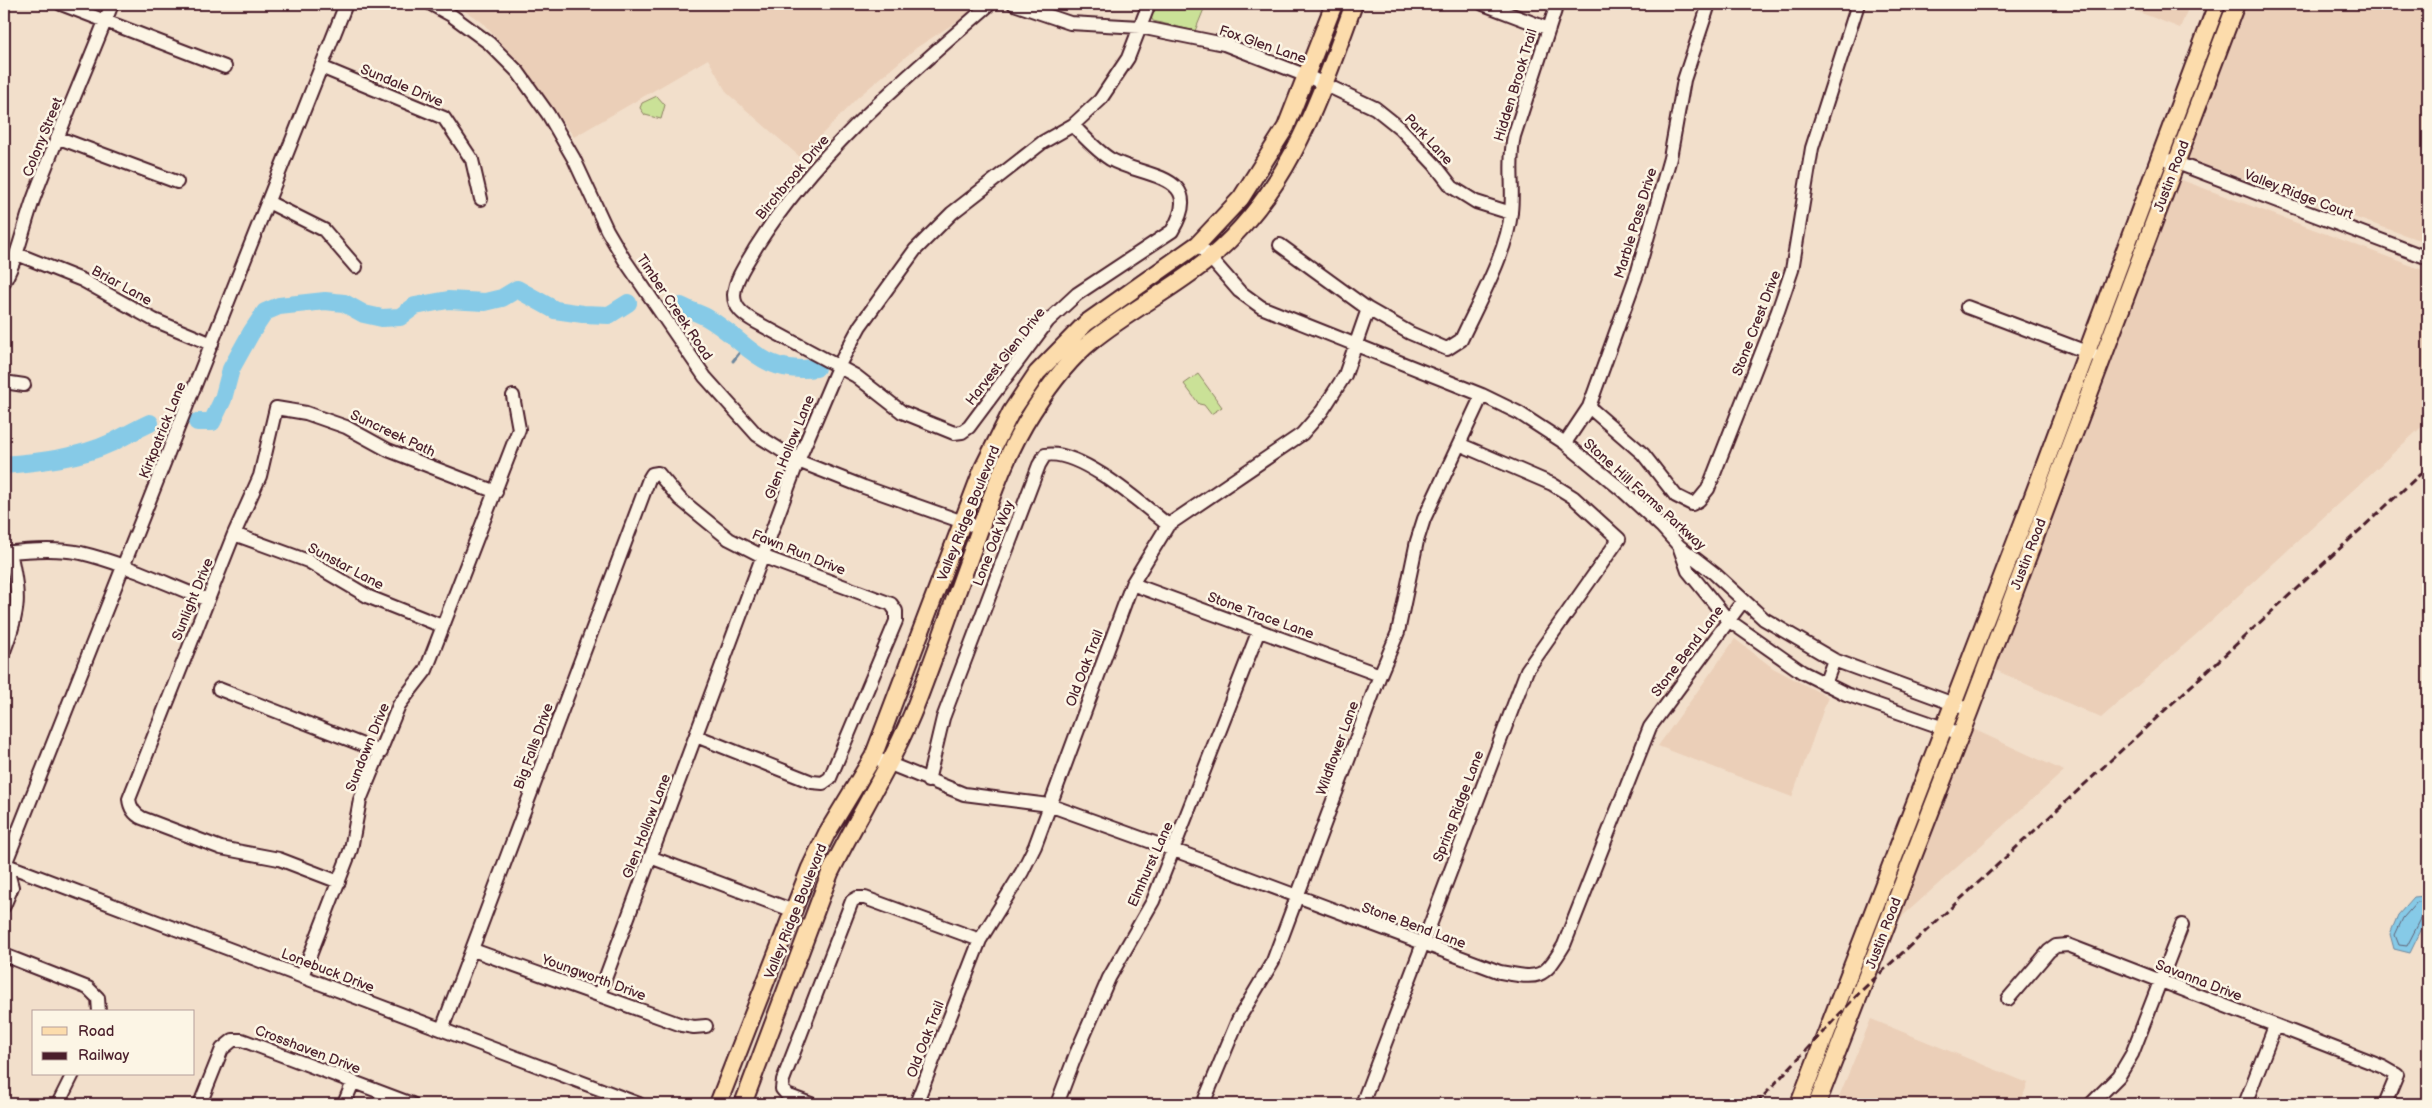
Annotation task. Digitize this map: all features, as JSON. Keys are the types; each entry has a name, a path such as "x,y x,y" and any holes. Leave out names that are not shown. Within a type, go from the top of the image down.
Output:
{"main road":[{"name":"Valley Ridge Boulevard","path":"718,1104 810,868 827,833 873,757 962,522 993,447 1011,412 1037,373 1086,323 1198,244 1230,210 1265,163 1286,127 1334,4"},
{"name":"Valley Ridge Boulevard","path":"743,1104 830,874 847,839 890,764 918,701 1007,456 1033,410 1062,371 1092,341 1209,259 1252,214 1279,181 1308,125 1354,4"},
{"name":"Justin Road","path":"1817,1104 1970,710 2086,352 2217,4"},
{"name":"Justin Road","path":"1799,1104 1944,728 2102,358 2236,4"}],"street":[{"path":"61,4 225,68"},
{"name":"Colony Street","path":"4,282 18,254 28,213 112,4"},
{"name":"Kirkpatrick Lane","path":"5,865 346,4"},
{"name":"Timber Creek Road","path":"431,4 452,15 489,43 518,72 548,114 574,159 615,245 705,377 757,435 798,461 864,488 980,528"},
{"name":"Birchbrook Drive","path":"838,367 754,321 740,311 734,297 742,270 770,225 823,160 874,106 990,4"},
{"name":"Fox Glen Lane","path":"1014,4 1070,23 1140,27 1224,44 1324,84"},
{"name":"Glen Hollow Lane","path":"599,995 764,557 798,461 838,367 860,326 915,250 952,213 1042,142 1073,125 1100,100 1128,58 1149,4"},
{"path":"1483,4 1549,29"},
{"name":"Hidden Brook Trail","path":"1368,309 1410,333 1447,349 1456,345 1460,340 1506,238 1512,213 1510,153 1557,4"},
{"name":"Marble Pass Drive","path":"1565,443 1589,407 1638,271 1656,214 1670,158 1684,80 1709,4"},
{"name":"Stone Crest Drive","path":"1589,407 1643,454 1676,496 1692,504 1699,500 1708,489 1778,311 1792,270 1812,148 1858,4"},
{"name":"Sundale Drive","path":"321,67 444,118 472,160 481,199"},
{"name":"Park Lane","path":"1324,84 1375,108 1400,128 1435,165 1452,187 1476,202 1512,213"},
{"name":"Harvest Glen Drive","path":"838,367 856,376 902,412 948,432 962,432 969,427 1048,321 1077,294 1172,231 1180,218 1184,204 1177,188 1158,175 1112,160 1095,148 1073,125"},
{"path":"59,138 177,182"},
{"name":"Valley Ridge Court","path":"2159,156 2428,258"},
{"path":"268,202 324,230 356,267"},
{"name":"Stone Hill Farms Parkway","path":"1198,244 1209,259 1239,291 1262,307 1355,346 1482,395 1519,413 1565,443 1635,502 1679,546 1715,574 1764,619 1834,660 1970,710"},
{"path":"1280,245 1368,309"},
{"name":"Briar Lane","path":"18,254 82,280 154,320 212,344"},
{"path":"1967,307 2102,358"},
{"name":"Old Oak Trail","path":"916,1104 980,940 1022,872 1035,846 1132,584 1168,525 1302,434 1337,390 1345,375 1368,309"},
{"path":"4,382 24,385"},
{"name":"Wildflower Lane","path":"1203,1104 1238,1020 1274,961 1380,675 1398,632 1417,541 1424,520 1482,395"},
{"name":"Sundown Drive","path":"302,976 351,849 360,800 399,705 426,670 519,429 513,396"},
{"name":"Suncreek Path","path":"276,408 306,413 346,426 388,450 496,492"},
{"name":"Sunlight Drive","path":"276,408 260,476 234,534 129,799 132,811 142,818 221,848 280,859 338,882"},
{"name":"Spring Ridge Lane","path":"1362,1104 1527,670 1619,539 1573,497 1552,484 1459,444"},
{"name":"Lone Oak Way","path":"928,781 943,718 1039,464 1045,455 1062,456 1109,478 1168,525"},
{"name":"Fawn Run Drive","path":"652,474 661,475 680,498 729,539 764,557 891,604 896,611 896,621 830,778 824,783 812,782 696,736"},
{"name":"Big Falls Drive","path":"442,1029 652,474"},
{"name":"Sunstar Lane","path":"234,534 308,561 369,596 442,626"},
{"path":"1679,546 1688,571 1728,620 1802,672 1846,694 1961,734"},
{"path":"4,651 16,620 19,599 7,552 54,550 80,553 124,567 208,600"},
{"name":"Stone Trace Lane","path":"1132,584 1380,675"},
{"name":"Stone Bend Lane","path":"873,757 928,781 977,797 1049,805 1500,972 1531,977 1543,974 1551,968 1564,946 1650,727 1743,601"},
{"name":"Elmhurst Lane","path":"1057,1104 1076,1054 1109,978 1153,901 1259,630"},
{"path":"1825,684 1834,660"},
{"path":"219,689 381,752"},
{"path":"650,857 794,911"},
{"path":"4,906 12,887 5,865"},
{"name":"Lonebuck Drive","path":"5,865 639,1104"},
{"path":"811,1104 787,1095 782,1089 783,1080 852,901 857,898 865,898 980,940"},
{"path":"2090,1104 2119,1076 2132,1054 2182,925"},
{"name":"Savanna Drive","path":"2008,999 2049,951 2056,946 2068,945 2383,1067 2397,1075 2386,1104"},
{"name":"Youngworth Drive","path":"473,950 682,1025 706,1026"},
{"path":"4,955 88,988 98,998 99,1010"},
{"path":"2245,1104 2275,1026"},
{"name":"Crosshaven Drive","path":"200,1104 222,1049 233,1040 253,1044 412,1104"},
{"path":"58,1104 72,1076"},
{"path":"344,1104 353,1082"}],"shaded area":[{"path":"454,4 984,4 916,48 857,98 800,157 727,93 708,59 574,137 524,70 482,22"},
{"path":"2118,4 2190,4 2180,28"},
{"path":"2243,4 2428,4 2428,243 2185,158"},
{"path":"2179,179 2428,272 2428,421 2200,631 2101,718 1993,669"},
{"path":"1735,639 1773,668 1828,697 1792,797 1658,746"},
{"path":"1973,729 2064,771 1896,922 1955,771"},
{"path":"1871,1019 2028,1083 2020,1104 1836,1104"}],"green space":[{"path":"1154,4 1206,4 1195,31 1153,21 1150,15"},
{"path":"657,96 665,105 661,119 645,115 640,108 642,103"},
{"path":"1198,374 1222,407 1211,414 1204,405 1199,404 1184,384"}],"water":[{"path":"2414,897 2428,897 2428,916 2410,953 2394,949 2390,934 2398,915"}],"waterway":[{"path":"197,422 212,422 223,399 231,369 251,333 265,312 279,306 325,301 344,303 364,314 382,318 400,317 415,306 448,300 485,302 502,298 517,289 555,310 583,314 609,315 628,303"},
{"path":"681,306 706,317 767,361 797,369 816,368"},
{"path":"733,361 744,347"},
{"path":"4,465 45,461 87,452 113,442 150,423"}],"railway":[{"path":"1756,1104 1861,991 2428,467"}]}
